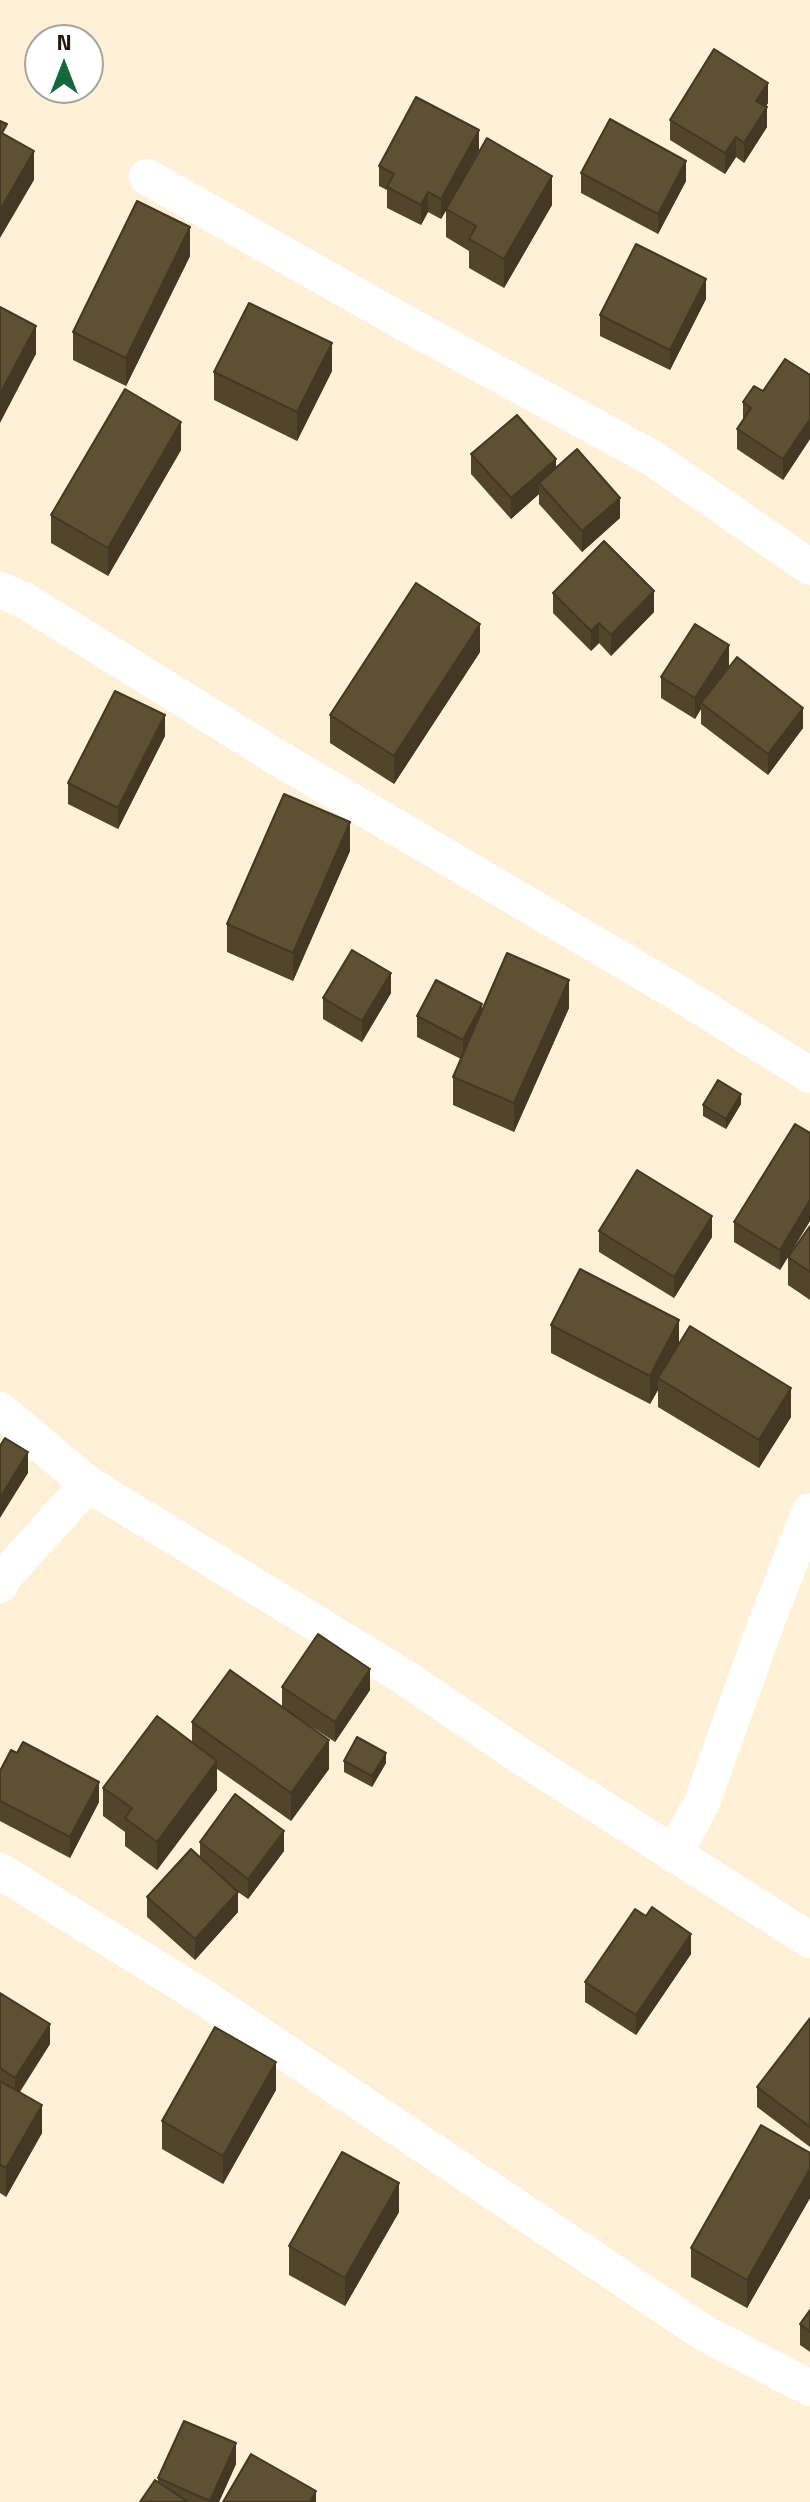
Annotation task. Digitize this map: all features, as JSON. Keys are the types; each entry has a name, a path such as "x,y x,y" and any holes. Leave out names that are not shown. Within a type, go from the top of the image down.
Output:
{"street":[{"path":"147,177 652,458 810,567"},
{"path":"0,590 24,600 278,758 678,993 810,1075"},
{"path":"0,1410 88,1484 404,1677 528,1761 810,1940"},
{"path":"0,1585 88,1484"},
{"path":"674,1855 702,1802 810,1511"},
{"path":"0,1871 203,1997 704,2333 810,2388"}],"building":[{"path":"714,49 768,83 756,101 767,107 744,143 736,137 725,153 670,120"},
{"path":"416,97 479,130 441,199 428,192 421,205 387,187 394,174 379,166"},
{"path":"610,119 686,161 658,214 581,173"},
{"path":"0,121 7,124 2,133 34,151 0,210"},
{"path":"487,138 552,176 504,259 469,239 476,226 446,209"},
{"path":"137,201 190,227 126,358 73,332"},
{"path":"636,244 706,279 670,350 600,315"},
{"path":"249,303 332,343 297,412 214,372"},
{"path":"0,307 36,326 0,394"},
{"path":"785,359 810,375 810,419 783,459 737,429 751,408 743,402 754,386 763,391"},
{"path":"125,389 181,422 108,548 51,515"},
{"path":"517,415 556,459 511,498 471,454"},
{"path":"577,449 620,498 582,531 539,483"},
{"path":"604,541 654,591 611,635 599,623 591,631 553,593"},
{"path":"416,583 480,624 394,756 330,715"},
{"path":"695,624 729,645 695,698 661,677"},
{"path":"737,657 803,708 768,754 701,703"},
{"path":"115,691 165,715 118,808 68,783"},
{"path":"284,794 350,822 293,953 227,924"},
{"path":"352,950 391,973 362,1021 323,998"},
{"path":"507,953 569,980 514,1103 453,1077"},
{"path":"436,980 482,1004 463,1040 417,1016"},
{"path":"718,1080 741,1094 726,1119 703,1105"},
{"path":"795,1124 810,1133 810,1200 780,1250 734,1222"},
{"path":"637,1170 712,1216 674,1277 599,1231"},
{"path":"810,1226 810,1272 788,1257"},
{"path":"580,1269 679,1320 650,1376 551,1325"},
{"path":"690,1326 791,1388 759,1440 658,1378"},
{"path":"5,1438 28,1452 0,1498 0,1446"},
{"path":"318,1634 370,1669 335,1722 282,1687"},
{"path":"230,1670 329,1740 291,1793 192,1722"},
{"path":"157,1716 217,1761 157,1842 125,1818 132,1808 103,1788"},
{"path":"357,1737 386,1753 372,1776 344,1761"},
{"path":"23,1742 99,1782 70,1837 0,1801 0,1771 11,1750 17,1753"},
{"path":"235,1794 284,1831 248,1879 200,1842"},
{"path":"191,1849 238,1892 195,1939 147,1897"},
{"path":"652,1907 691,1934 636,2015 585,1982 635,1909 646,1916"},
{"path":"0,1993 50,2024 15,2078 0,2068"},
{"path":"810,2018 810,2127 757,2087"},
{"path":"215,2027 276,2062 223,2156 162,2121"},
{"path":"0,2081 42,2105 6,2168 0,2165"},
{"path":"761,2125 810,2153 810,2169 747,2280 691,2248"},
{"path":"342,2152 399,2183 345,2278 289,2246"},
{"path":"810,2310 810,2332 800,2324"},
{"path":"184,2421 236,2443 210,2501 158,2478"},
{"path":"251,2454 316,2491 310,2502 223,2502"},
{"path":"155,2480 188,2502 140,2502"}]}
